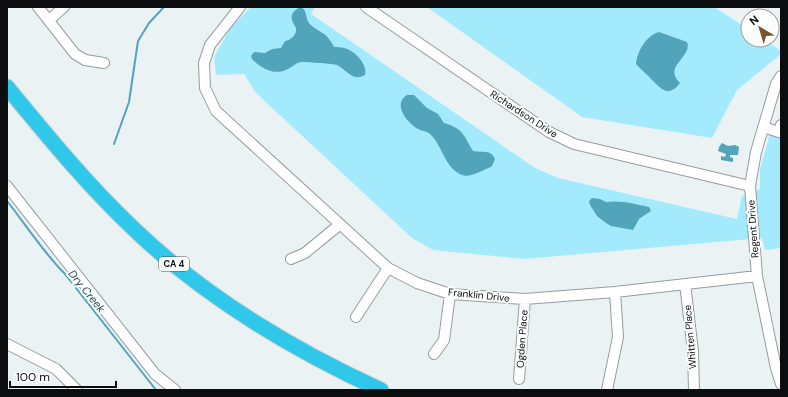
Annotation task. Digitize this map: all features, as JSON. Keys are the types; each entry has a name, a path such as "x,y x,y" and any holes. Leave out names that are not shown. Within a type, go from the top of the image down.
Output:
{"highway":[{"name":"CA 4","path":"7,87 62,154 105,200 136,232 168,259 209,290 272,332 340,371 381,390"}],"street":[{"path":"38,7 75,54 85,60 104,63"},
{"path":"49,20 64,7"},
{"name":"Franklin Drive","path":"240,7 210,45 204,63 205,88 216,111 339,225 388,268 417,283 450,294 525,299 614,292 757,276"},
{"name":"Richardson Drive","path":"366,7 549,132 574,144 750,186"},
{"name":"Regent Drive","path":"781,76 776,84 756,152 750,186 757,276 777,346 781,384"},
{"path":"763,128 779,132 781,125"},
{"path":"7,186 155,374 174,390"},
{"path":"291,259 305,253 339,225"},
{"path":"356,317 388,268"},
{"name":"Whitten Place","path":"685,284 693,351 694,390"},
{"path":"607,390 618,337 614,292"},
{"path":"434,354 444,340 450,294"},
{"name":"Ogden Place","path":"519,379 525,299"},
{"path":"7,344 56,369 77,390"}],"shaded area":[{"path":"251,7 315,7 311,14 535,168 558,178 737,219 742,196 760,189 760,169 770,134 781,136 781,248 765,250 762,238 524,259 433,250 412,238 256,93 244,74 216,75 214,57 231,27"},
{"path":"301,7 305,10 309,23 325,35 334,47 348,49 359,58 364,66 365,75 360,77 353,76 337,65 305,62 298,63 283,71 274,72 260,66 252,59 251,56 254,52 265,53 272,49 281,48 285,41 293,37 296,33 296,28 292,16 294,11"},
{"path":"427,7 714,7 740,24 740,48 777,48 781,51 781,54 737,90 712,138 582,117"},
{"path":"659,32 687,42 688,47 674,72 675,77 680,83 673,90 669,91 659,87 636,64 638,54 643,44 650,36"},
{"path":"407,95 414,95 427,108 438,114 444,123 459,130 473,151 491,154 495,159 492,166 477,173 465,176 456,172 448,163 431,135 418,129 406,118 401,108 401,103"},
{"path":"722,143 728,146 735,145 739,147 738,155 730,155 730,157 733,158 733,162 721,160 721,156 725,157 726,154 718,151"},
{"path":"592,198 600,199 606,202 623,202 649,207 651,211 639,219 633,230 611,226 597,216 590,205 589,201"}],"waterway":[{"path":"114,144 129,102 138,41 149,23 164,7"},
{"name":"Dry Creek","path":"7,201 42,248 65,274 156,390"},
{"path":"60,366 75,381"}]}
